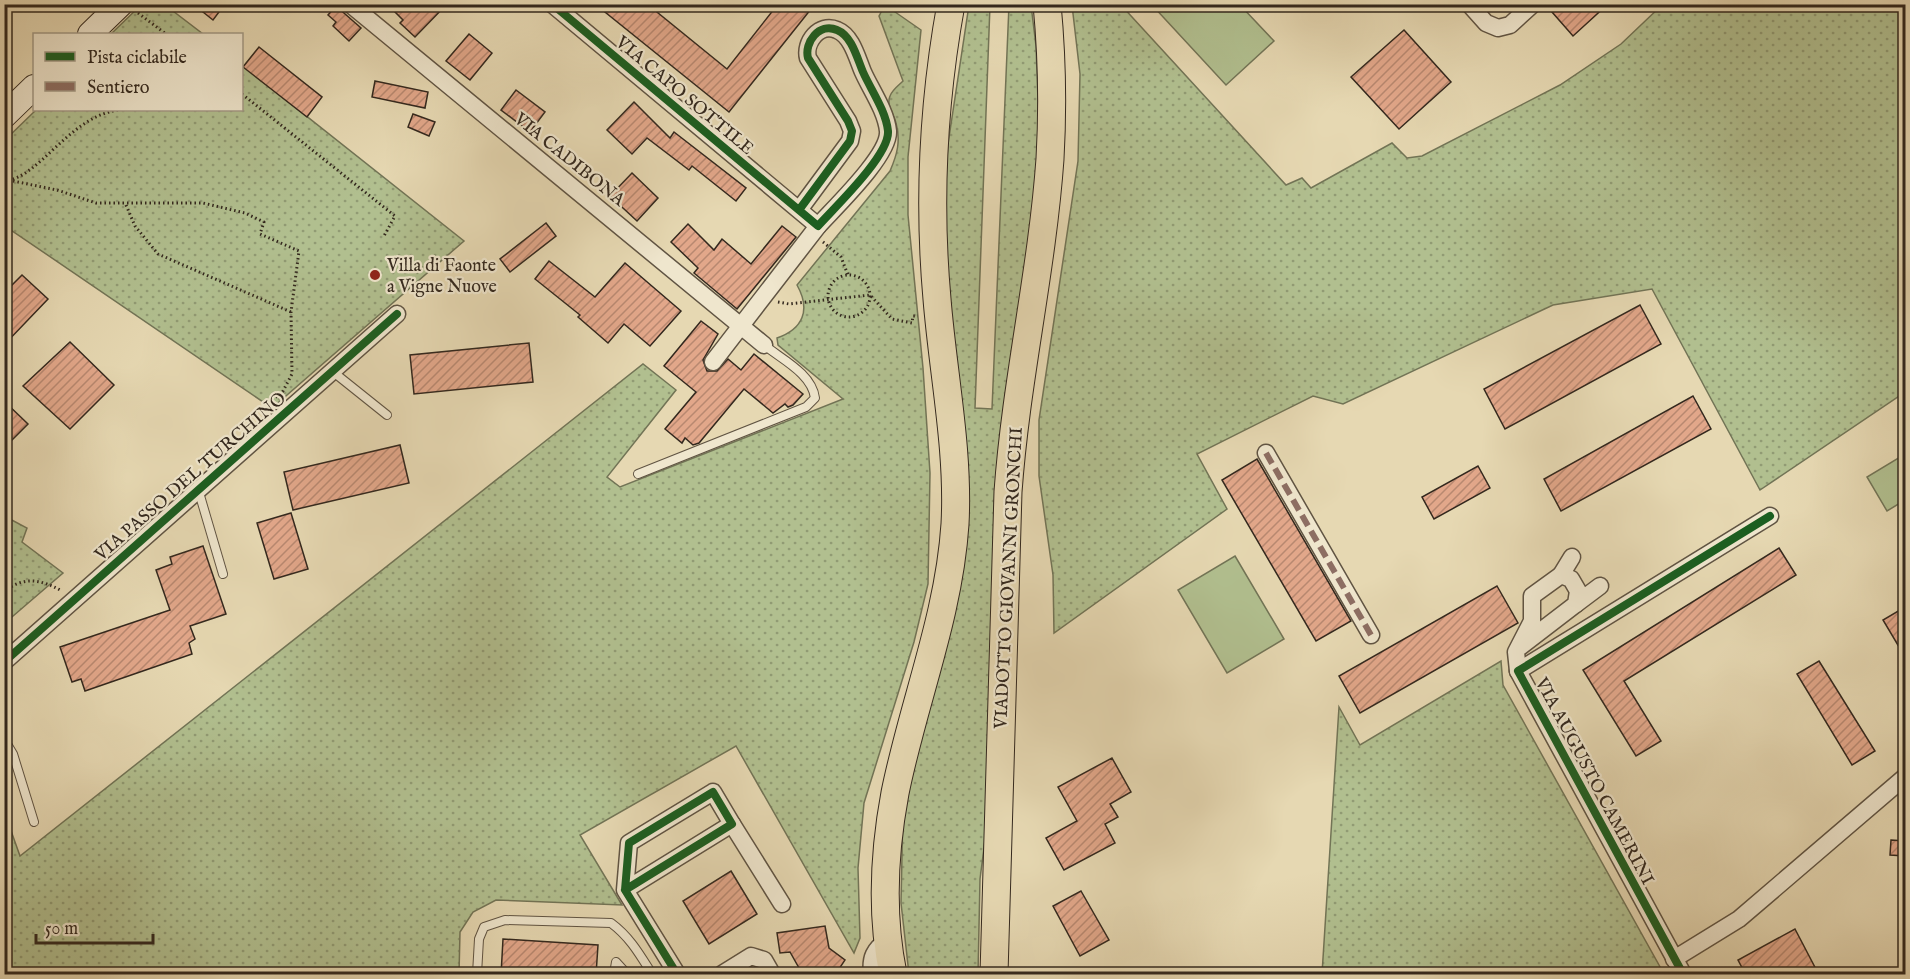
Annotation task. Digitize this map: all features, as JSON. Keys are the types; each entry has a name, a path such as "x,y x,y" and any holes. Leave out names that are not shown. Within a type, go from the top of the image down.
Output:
{"main road":[{"path":"893,975 888,940 886,897 890,822 901,768 941,618 953,542 953,445 938,316 932,228 931,169 939,77 951,4"},
{"name":"VIADOTTO GIOVANNI GRONCHI","path":"994,970 1008,492 1017,398 1040,248 1050,160 1052,98 1047,7"}],"street":[{"name":"VIA CADIBONA","path":"350,4 765,345"},
{"path":"1469,4 1486,23 1497,28 1510,25 1533,4"},
{"path":"91,33 128,8"},
{"name":"VIA CAPO SOTTILE","path":"562,8 799,210 815,230"},
{"path":"713,362 815,230 878,157 888,137 884,116 849,41 838,30 830,28 815,34 805,50 848,121 851,137 799,210"},
{"path":"6,111 33,88"},
{"name":"VIA PASSO DEL TURCHINO","path":"4,662 397,314"},
{"path":"1266,453 1371,635"},
{"name":"VIA AUGUSTO CAMERINI","path":"1683,975 1518,671 1770,516"},
{"path":"1518,671 1516,656 1532,621 1532,596 1561,575 1572,557"},
{"path":"1561,575 1571,579 1577,587 1576,604"},
{"path":"1520,646 1600,585"},
{"path":"1674,959 1749,911 1905,776"},
{"path":"677,975 625,890 629,843 713,792 782,904"},
{"path":"625,890 732,824"},
{"path":"872,975 871,959 874,952 888,940"},
{"path":"722,975 751,956 758,956 764,960 772,975"}],"lane":[{"path":"638,474 806,406 815,398 814,388 807,379 765,345"},
{"path":"332,371 387,415"},
{"path":"198,488 223,574"},
{"path":"4,739 13,754 33,822"},
{"path":"477,975 479,939 484,927 505,920 611,923 624,932 652,975"},
{"path":"614,975 616,962 627,975"}],"path":[{"path":"128,8 165,33"},
{"path":"243,95 394,216 384,236"},
{"path":"13,181 80,124 115,111"},
{"path":"4,182 13,181 57,190 96,203 204,203 245,213 264,222 260,234 299,251 291,312 292,374 283,391 271,403 280,416"},
{"path":"126,204 135,226 158,254 291,312"},
{"path":"815,230 841,257 848,275"},
{"path":"848,275 860,278 869,288 870,295 870,302 861,314 847,318 834,311 828,298 831,285 841,277 848,275"},
{"path":"870,295 892,319 912,323 913,316 938,316"},
{"path":"762,298 789,304 870,295"},
{"path":"4,592 26,580 40,580 74,598"}],"green space":[{"path":"141,5 165,5 202,33 112,33"},
{"path":"885,5 921,30 908,157 908,215 923,368 930,473 928,584 914,642 864,803 858,868 860,938 854,953 736,746 580,835 622,905 496,900 473,912 460,932 459,974 5,974 4,811 20,856 643,364 676,390 607,477 620,487 843,399 778,345 777,338 793,329 802,318 803,303 797,285 890,171 895,159 898,136 889,100 892,92 903,81 879,16"},
{"path":"969,5 990,5 975,408 992,409 1009,5 1031,5 1036,46 1040,154 988,817 980,879 978,974 909,974 901,903 903,808 945,640 943,275 945,188 948,144"},
{"path":"1072,5 1121,5 1286,185 1302,178 1311,188 1392,143 1407,158 1422,156 1560,85 1621,44 1662,5 1905,5 1905,392 1760,490 1652,289 1553,305 1343,404 1313,396 1197,454 1227,509 1054,633 1053,575 1039,476 1039,420 1078,161 1080,74"},
{"path":"1152,5 1240,5 1274,41 1226,85"},
{"path":"243,66 464,241 272,408 5,226 5,140 35,111 243,111"},
{"path":"1905,454 1905,500 1887,511 1867,477"},
{"path":"8,518 27,528 22,542 63,573 5,623 4,522"},
{"path":"1235,556 1284,639 1227,673 1178,590"},
{"path":"1501,661 1503,685 1664,974 1322,974 1339,707 1360,745"}],"building":[{"path":"193,4 225,4 213,20"},
{"path":"387,4 447,4 415,37 400,23 403,20"},
{"path":"595,4 647,4 727,69 778,4 815,4 729,112"},
{"path":"1561,4 1608,4 1573,36 1552,12"},
{"path":"336,6 361,28 349,41 333,26 336,22 328,15"},
{"path":"1404,30 1451,82 1399,129 1351,77"},
{"path":"469,34 492,53 470,80 446,61"},
{"path":"259,47 322,97 307,117 243,67"},
{"path":"375,81 428,92 425,108 372,97"},
{"path":"516,90 545,112 530,132 501,110"},
{"path":"634,102 670,138 674,132 746,188 736,201 692,166 689,170 647,138 632,154 607,130"},
{"path":"413,114 435,122 429,136 408,127"},
{"path":"632,173 658,198 637,221 610,196"},
{"path":"546,223 556,236 510,272 500,259"},
{"path":"688,224 714,250 722,239 751,264 782,226 796,237 737,309 694,273 698,268 671,242"},
{"path":"549,261 595,297 625,263 681,311 650,346 624,324 608,343 578,317 580,315 535,279"},
{"path":"22,275 48,299 4,345 4,293"},
{"path":"1640,305 1661,344 1505,429 1484,389"},
{"path":"701,321 718,334 703,360 707,371 717,371 728,359 741,370 754,354 803,394 793,405 788,407 785,404 773,413 744,389 699,443 693,445 685,438 682,443 665,429 696,392 664,366"},
{"path":"70,342 114,385 70,429 23,386"},
{"path":"529,343 533,382 414,394 410,355"},
{"path":"1693,396 1711,429 1561,511 1544,479"},
{"path":"4,401 28,424 4,448"},
{"path":"400,445 409,483 293,510 284,472"},
{"path":"1257,459 1351,621 1316,641 1222,480"},
{"path":"1478,466 1490,488 1434,519 1422,497"},
{"path":"291,513 308,569 274,579 257,523"},
{"path":"203,546 226,614 190,626 195,639 189,643 192,654 85,691 81,679 72,682 60,647 170,610 156,570 172,564 170,557"},
{"path":"1779,548 1796,575 1624,681 1661,741 1636,756 1583,670"},
{"path":"1497,586 1518,623 1360,713 1339,676"},
{"path":"1905,607 1905,657 1883,620"},
{"path":"1819,661 1875,751 1852,765 1797,674"},
{"path":"1112,758 1131,792 1110,804 1118,817 1105,824 1115,843 1064,870 1046,838 1077,821 1058,787"},
{"path":"1891,840 1905,841 1905,856 1890,855"},
{"path":"731,871 757,914 709,944 683,901"},
{"path":"1081,891 1109,940 1080,956 1053,906"},
{"path":"825,926 829,948 845,960 835,975 803,975 790,952 780,953 777,933"},
{"path":"1795,929 1819,975 1746,975 1738,960"},
{"path":"503,939 598,945 596,975 501,975"}],"marked path":[{"path":"1266,453 1371,635"}],"cycle path":[{"path":"552,4 818,226 871,167 886,141 888,131 881,108 847,37 837,30 824,29 814,35 808,46 808,58 852,131 850,141 799,210"},
{"path":"4,662 397,314"},
{"path":"1683,974 1518,671 1770,516"},
{"path":"625,890 732,824 713,792 629,843 625,890 677,974"}],"place":[{"name":"Villa di Faonte a Vigne Nuove","path":"375,275"}]}
